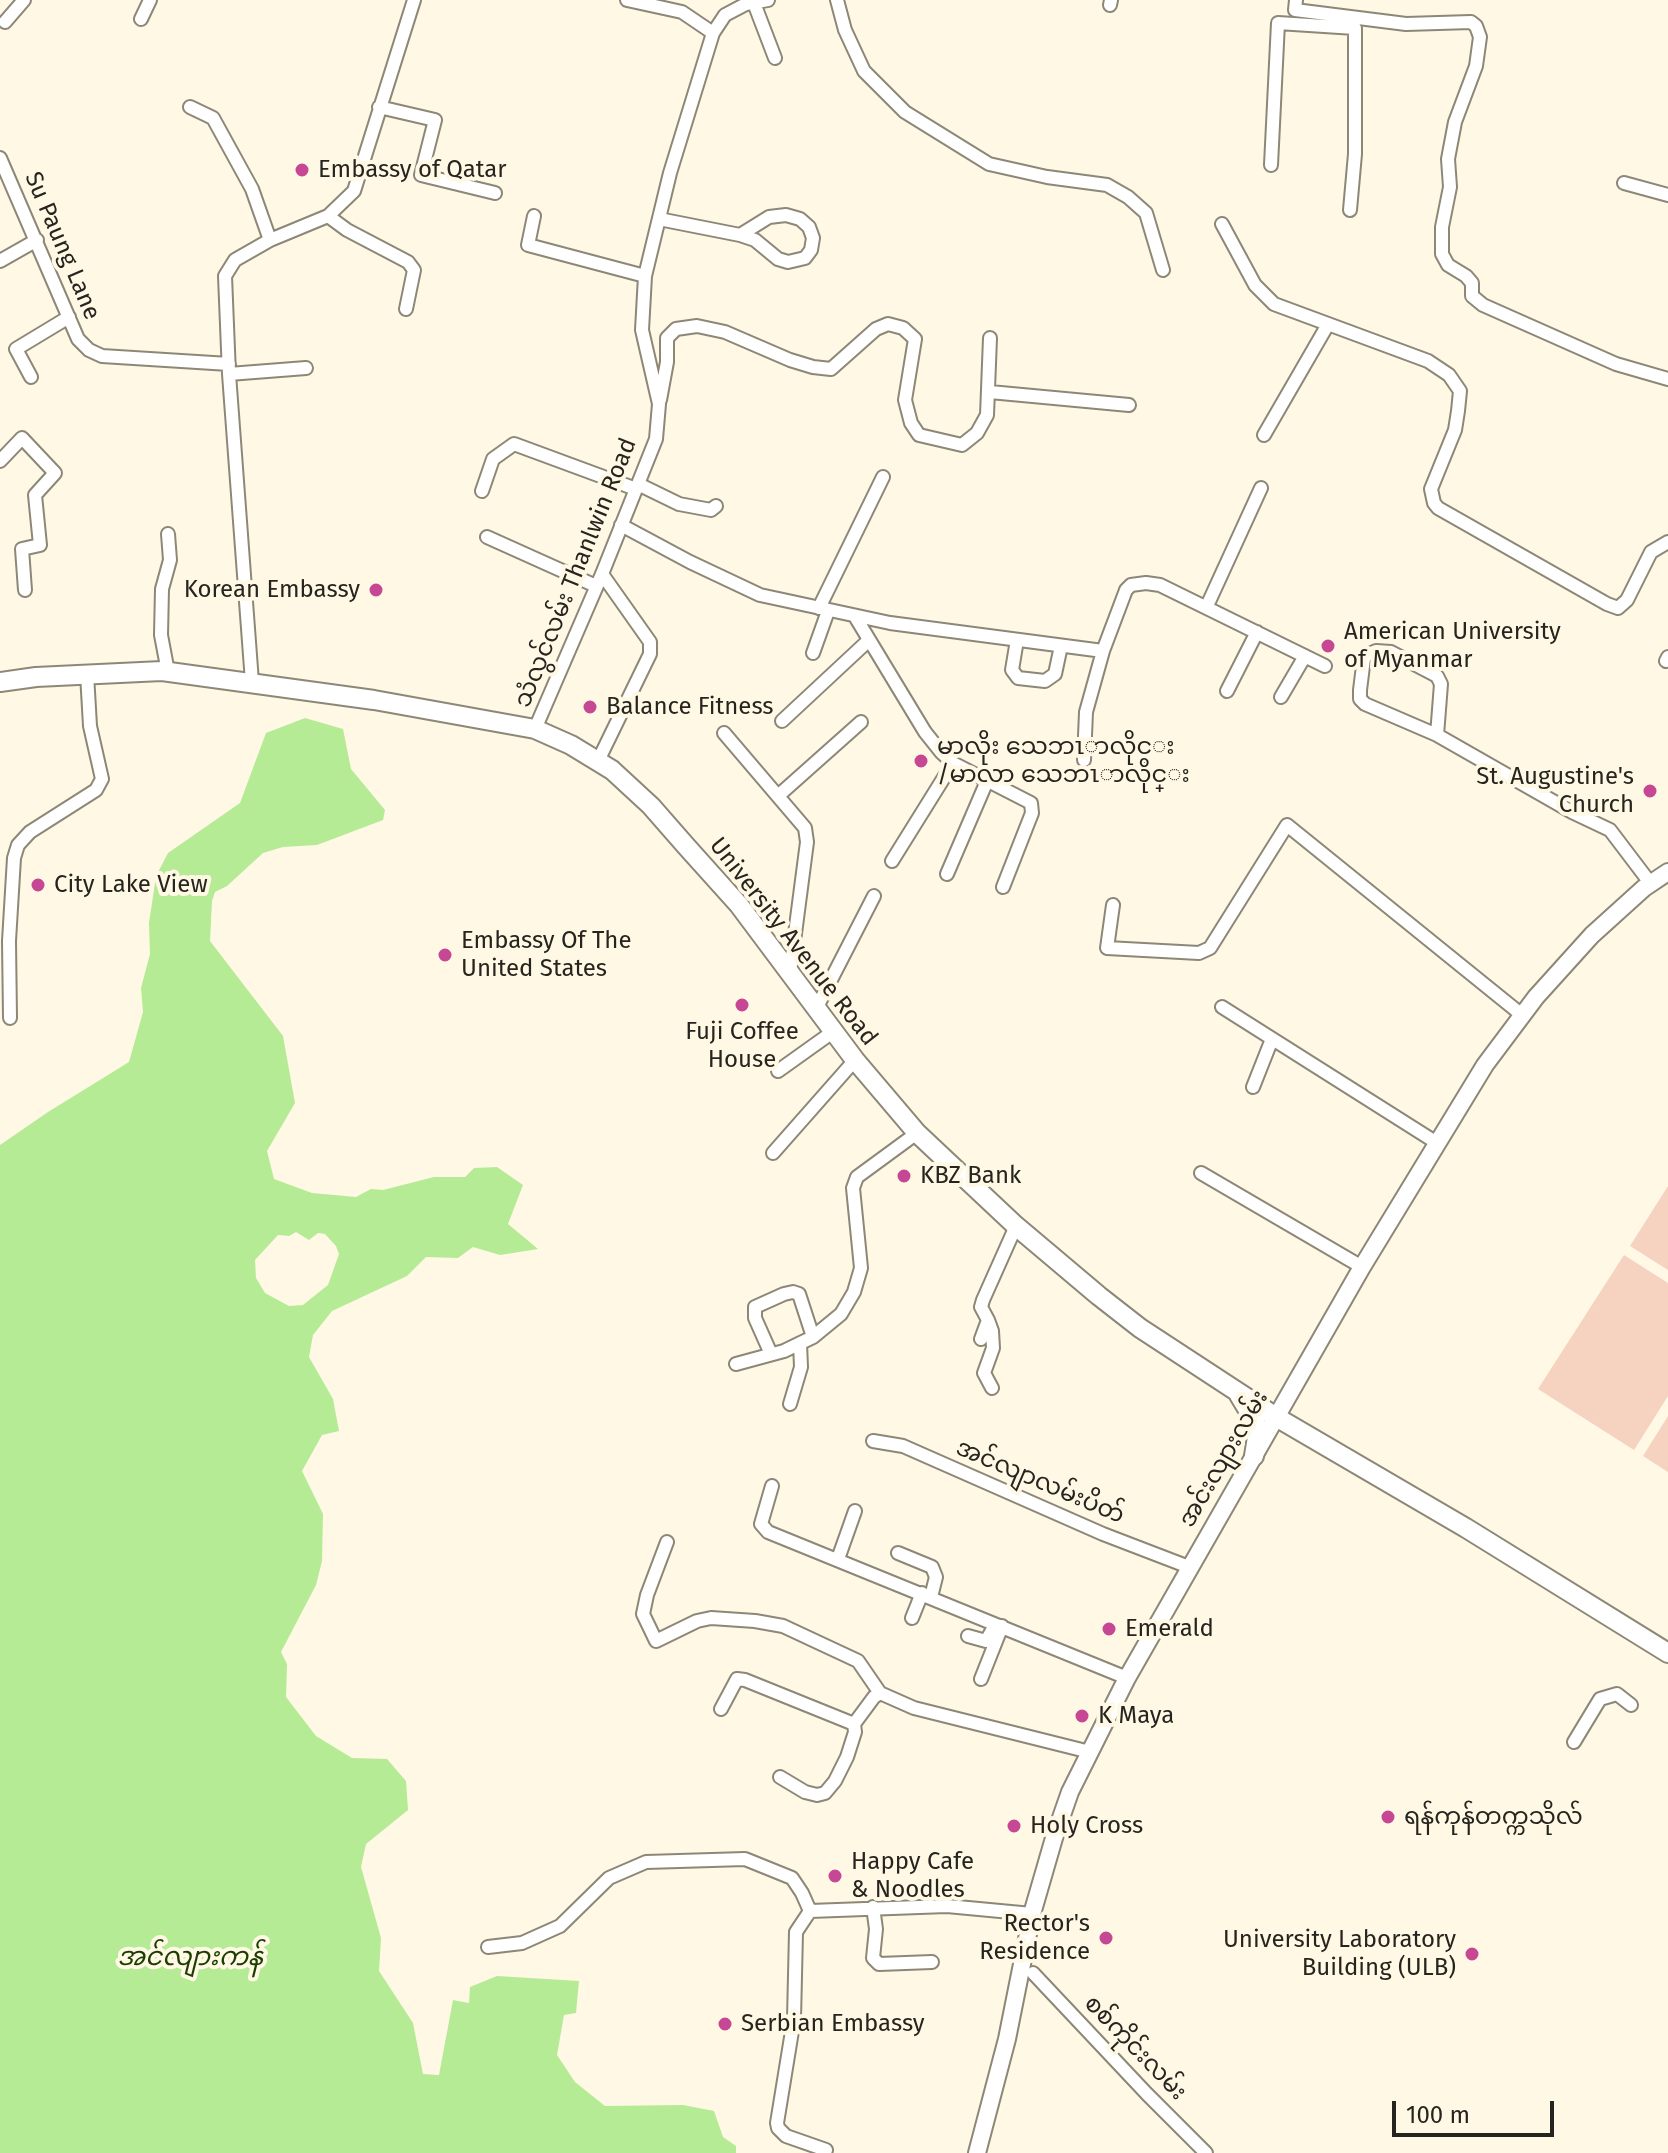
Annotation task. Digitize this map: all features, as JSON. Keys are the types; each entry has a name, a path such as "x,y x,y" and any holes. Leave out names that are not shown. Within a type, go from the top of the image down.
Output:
{"main road":[{"name":"University Avenue Road","path":"0,682 87,674 168,672 374,700 535,729 571,745 612,770 651,806 739,905 855,1060 917,1133 1016,1226 1140,1328 1276,1417 1447,1516 1668,1653"},
{"name":"အင်းလျားလမ်း","path":"977,2153 1007,2039 1032,1914 1070,1792 1127,1678 1362,1267 1485,1065 1522,1015 1592,935 1668,872"},
{"path":"1235,1390 1256,1423 1254,1456"}],"street":[{"path":"5,22 24,0"},
{"path":"141,19 150,0"},
{"path":"252,682 225,276 235,260 270,240 328,216 354,191 414,0"},
{"path":"627,0 682,12 713,33 725,15 768,0"},
{"path":"837,0 845,30 864,71 905,112 989,164 1047,177 1107,185 1128,197 1146,213 1163,270"},
{"path":"754,3 775,58"},
{"path":"1287,23 1288,13 1296,5 1406,24 1471,22 1476,26 1480,37 1476,66 1455,122 1448,159 1450,187 1442,227 1442,254 1448,265 1472,283 1472,296 1483,305 1616,364 1668,379"},
{"path":"1271,165 1278,23 1355,28 1355,154 1350,210"},
{"name":"သံလွင်လမ်း Thanlwin Road","path":"535,729 656,439 659,404 642,330 645,276 713,33"},
{"path":"190,107 213,118 252,189 270,240"},
{"path":"379,107 435,120 421,175 495,193"},
{"name":"Su Paung Lane","path":"0,158 78,339 89,350 102,356 229,369 306,368"},
{"path":"1624,183 1668,195"},
{"path":"659,219 740,235 755,240 778,259 788,262 805,258 811,250 813,238 809,227 800,219 786,215 769,217 740,235"},
{"path":"328,216 347,230 408,262 414,270 406,309"},
{"path":"534,216 528,245 645,276"},
{"path":"1222,224 1255,285 1274,304 1428,361 1449,375 1460,391 1455,430 1431,489 1438,508 1618,608 1627,600 1651,552 1668,542"},
{"path":"0,261 37,240"},
{"path":"31,377 16,349 69,317"},
{"path":"659,404 667,362 667,338 676,329 697,326 725,332 813,367 831,369 876,329 888,324 903,328 915,339 905,400 911,423 919,435 962,445 977,433 987,415 990,338"},
{"path":"1264,435 1327,326"},
{"path":"990,392 1129,405"},
{"path":"0,461 22,438 55,473 35,495 40,545 22,549 25,590"},
{"path":"482,491 493,459 514,444 637,486 679,504 711,510 716,506"},
{"path":"813,653 824,609 883,477"},
{"path":"1207,606 1261,488"},
{"path":"621,525 760,595 856,618 1103,651"},
{"path":"168,534 170,560 162,589 161,635 168,672"},
{"path":"487,537 596,586"},
{"path":"598,761 650,654 650,642 602,574"},
{"path":"1084,760 1086,712 1103,651 1126,590 1131,585 1160,585 1325,666"},
{"path":"856,618 925,732 953,763 1031,803 1033,807 1003,887"},
{"path":"1227,691 1257,632"},
{"path":"782,721 869,640"},
{"path":"1017,640 1012,670 1018,678 1045,681 1055,674 1061,646"},
{"path":"1437,735 1441,684 1437,676 1391,652 1376,651 1367,655 1364,658 1360,699 1365,704 1437,735 1572,812 1610,830 1651,884"},
{"path":"1281,697 1305,656"},
{"path":"10,1018 11,900 18,845 30,832 96,790 102,779 90,726 87,674"},
{"path":"779,795 861,722"},
{"path":"724,733 805,828 807,842 790,972"},
{"path":"892,861 953,763"},
{"path":"947,874 987,781"},
{"path":"1113,905 1107,948 1199,953 1210,948 1287,825 1522,1015"},
{"path":"817,1007 874,896"},
{"path":"1222,1007 1437,1143"},
{"path":"778,1071 834,1031"},
{"path":"1253,1087 1272,1039"},
{"path":"773,1153 855,1060"},
{"path":"736,1364 813,1337 841,1314 854,1292 861,1268 853,1188 857,1177 917,1133"},
{"path":"1201,1173 1362,1267"},
{"path":"992,1388 984,1373 993,1348 992,1331 981,1307 1016,1226"},
{"path":"771,1354 755,1318 755,1307 784,1294 799,1294 813,1337"},
{"path":"981,1339 988,1320"},
{"path":"790,1404 801,1367 800,1343"},
{"name":"အင်လျာလမ်းပိတ်","path":"873,1441 903,1446 1103,1534 1189,1567"},
{"path":"772,1486 761,1524 768,1532 1127,1678"},
{"path":"838,1559 855,1511"},
{"path":"667,1542 643,1614 656,1641 697,1621 711,1618 783,1626 858,1661 880,1693 914,1708 1090,1752"},
{"path":"898,1553 932,1567 936,1577 912,1618"},
{"path":"968,1636 986,1641 999,1625"},
{"path":"981,1679 999,1625"},
{"path":"721,1709 737,1679 854,1724"},
{"path":"780,1777 805,1792 825,1793 847,1757 855,1732 854,1724 880,1693"},
{"path":"1574,1742 1600,1699 1617,1694 1631,1705"},
{"path":"488,1947 522,1943 560,1926 609,1878 646,1862 745,1859 792,1878 810,1911"},
{"path":"810,1911 947,1906 1032,1914"},
{"path":"873,1907 876,1929 873,1958 879,1964 932,1962"},
{"path":"810,1911 796,1932 794,2019 777,2123 786,2136 826,2150"},
{"name":"စစ်ကိုင်းလမ်း","path":"1033,1973 1206,2153"}],"shaded area":[{"path":"1668,1186 1668,1270 1630,1246"},
{"path":"1624,1255 1668,1283 1668,1396 1634,1450 1538,1389"},
{"path":"1668,1416 1668,1472 1643,1456"}],"water":[{"name":"အင်လျားကန်","path":"305,718 343,729 351,769 385,810 383,820 317,845 283,847 263,853 227,886 215,892 212,901 210,941 283,1036 295,1103 267,1151 274,1179 312,1193 356,1197 371,1189 383,1190 434,1177 465,1177 474,1168 497,1167 523,1185 508,1224 538,1249 500,1255 473,1247 458,1258 426,1257 407,1276 332,1311 313,1335 309,1357 333,1399 339,1431 322,1435 302,1471 323,1514 322,1561 316,1585 281,1652 287,1664 286,1697 316,1736 352,1758 387,1759 406,1781 408,1810 366,1844 361,1867 381,1938 379,1971 413,2023 423,2074 439,2075 453,2000 469,2003 470,1987 497,1976 579,1981 576,2013 564,2015 557,2055 575,2082 605,2106 683,2105 714,2111 723,2137 736,2146 736,2153 0,2153 0,1145 129,1062 143,1012 141,988 150,954 149,923 156,876 168,853 240,803 266,733","holes":["296,1232 309,1240 318,1233 325,1234 339,1254 328,1285 303,1305 289,1306 265,1293 256,1278 255,1260 278,1235 289,1236"]}],"place":[{"name":"Embassy of Qatar","path":"302,170"},
{"name":"Korean Embassy","path":"376,590"},
{"name":"American University of Myanmar","path":"1328,646"},
{"name":"Balance Fitness","path":"590,707"},
{"name":"မာလိုး သေဘၤာလိုင္း /မာလာ သေဘၤာလိုင္း","path":"921,761"},
{"name":"St. Augustine's Church","path":"1650,791"},
{"name":"City Lake View","path":"38,885"},
{"name":"Embassy Of The United States","path":"445,955"},
{"name":"Fuji Coffee House","path":"742,1005"},
{"name":"KBZ Bank","path":"904,1176"},
{"name":"Emerald","path":"1109,1629"},
{"name":"K Maya","path":"1082,1716"},
{"name":"ရန်ကုန်တက္ကသိုလ်","path":"1388,1817"},
{"name":"Holy Cross","path":"1014,1826"},
{"name":"Happy Cafe & Noodles","path":"835,1876"},
{"name":"Rector's Residence","path":"1106,1938"},
{"name":"University Laboratory Building (ULB)","path":"1472,1954"},
{"name":"Serbian Embassy","path":"725,2024"}]}
